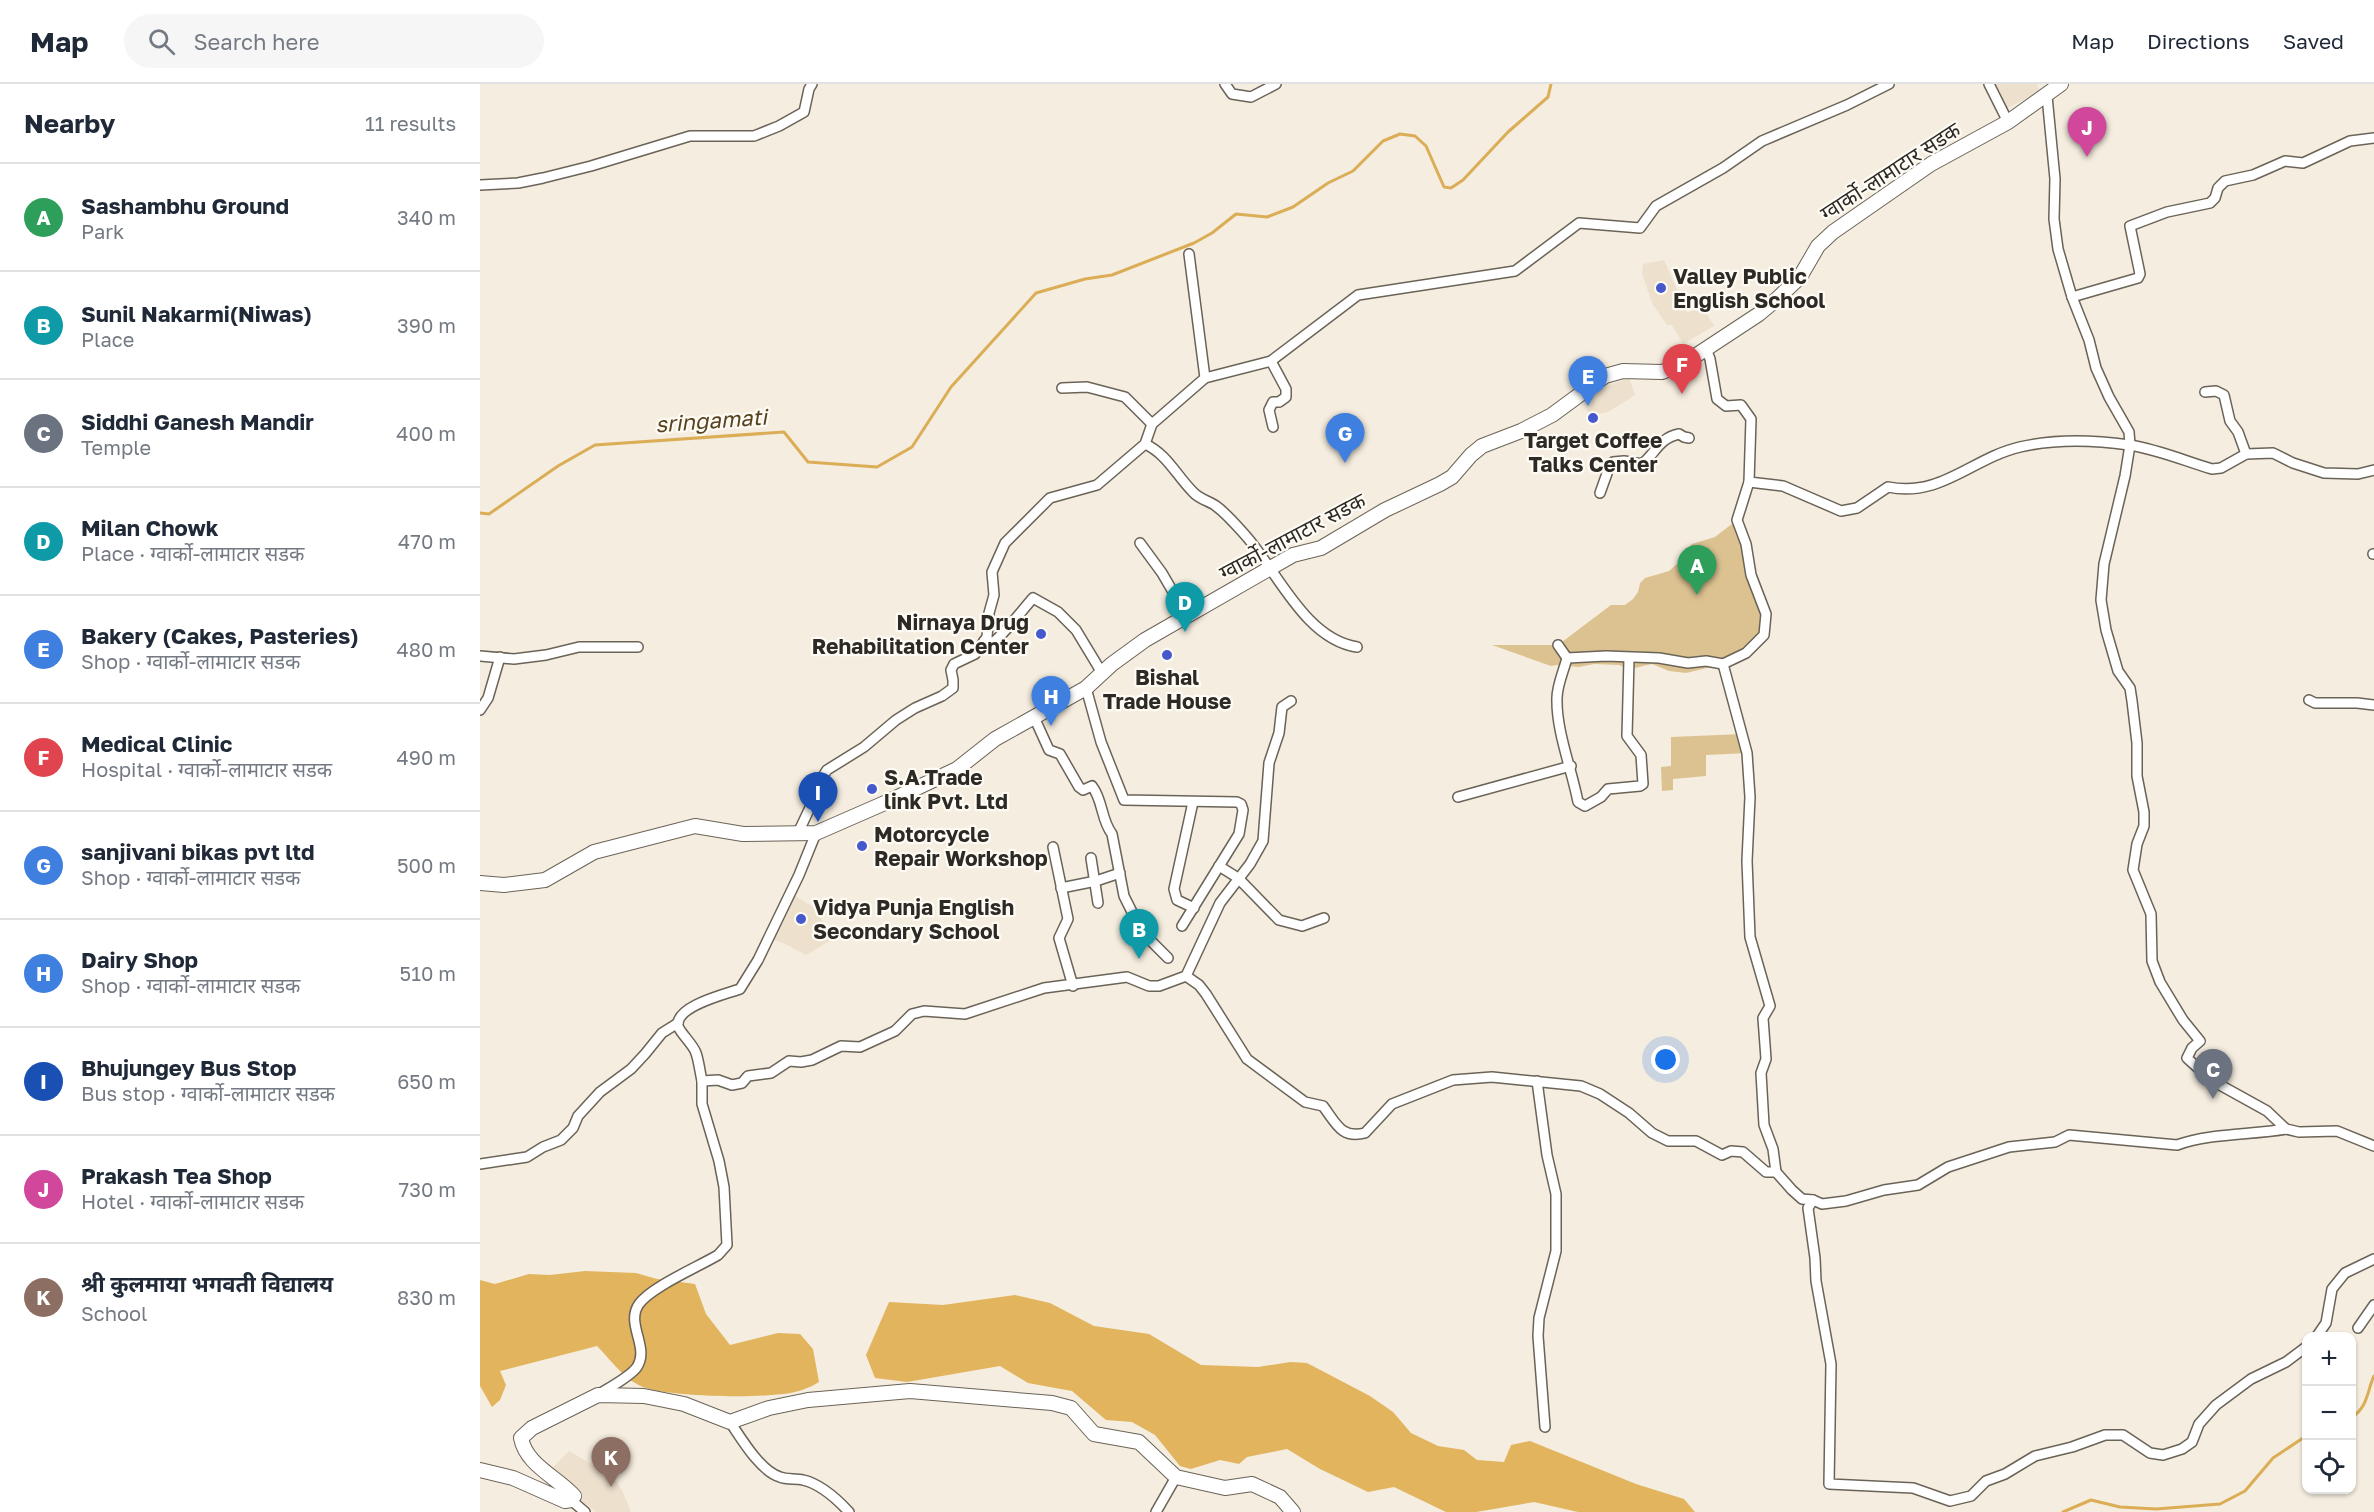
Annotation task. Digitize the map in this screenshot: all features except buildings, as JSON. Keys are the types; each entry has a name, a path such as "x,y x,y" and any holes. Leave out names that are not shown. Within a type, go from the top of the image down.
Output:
{"main road":[{"name":"ग्वार्को-लामाटार सडक","path":"480,883 504,885 545,880 594,852 695,826 743,834 816,833 957,769 995,739 1086,688 1145,640 1293,555 1321,548 1385,510 1452,477 1482,446 1521,431 1552,415 1605,376 1623,371 1670,370 1706,349 1759,314 1792,286 1818,246 1833,232 1931,164 2008,122 2061,84"},
{"path":"480,1470 513,1478 566,1501 571,1500 574,1496 566,1487 543,1471 523,1449 521,1438 532,1428 598,1395 644,1396 674,1402 730,1422 769,1408 808,1400 910,1391 1052,1403 1071,1408 1094,1434 1139,1442 1176,1477 1225,1488 1252,1484 1280,1497 1293,1512"}],"street":[{"path":"480,185 518,183 543,178 690,136 754,136 779,126 804,112 812,84"},
{"path":"1225,84 1232,94 1251,97 1276,84"},
{"path":"798,834 815,796 816,787 827,770 864,747 896,720 953,688 954,680 951,670 954,664 974,655 987,637 988,613 994,595 992,572 1005,543 1050,498 1097,485 1144,444 1152,424 1205,378 1271,361 1358,295 1515,271 1579,223 1640,228 1656,206 1723,168 1762,141 1847,105 1889,84"},
{"path":"1989,84 2008,122"},
{"path":"2047,96 2055,179 2056,239 2072,297 2101,378 2129,432 2130,445 2125,476 2104,564 2101,600 2106,630 2118,671 2130,688 2132,701 2137,743 2137,776 2144,812 2144,826 2137,844 2133,870 2151,914 2152,961 2160,982 2182,1020 2200,1041 2192,1048 2187,1058 2211,1080 2266,1111 2286,1129"},
{"path":"2072,297 2139,278 2130,226 2167,212 2210,203 2215,198 2218,188 2225,181 2253,176 2285,161 2303,163 2350,141 2374,138"},
{"path":"1190,254 1205,378"},
{"path":"1567,658 1606,656 1659,658 1688,663 1706,661 1723,664 1746,653 1764,635 1766,614 1751,575 1746,544 1737,520 1749,482 1750,419 1741,405 1725,406 1717,399 1706,349"},
{"path":"1271,361 1286,389 1286,397 1280,402 1273,402 1269,410 1273,427"},
{"path":"1062,388 1087,387 1125,397 1152,424"},
{"path":"2205,392 2216,391 2224,395 2230,421 2238,432 2246,454"},
{"path":"1600,493 1613,462 1642,464 1657,445 1674,435 1679,434 1684,438 1689,438"},
{"path":"1749,482 1783,486 1840,511 1857,508 1888,487 1902,490 1936,485 2017,448 2062,441 2130,445 2212,470 2221,468 2246,454 2273,453 2294,464 2324,473 2358,474 2374,470"},
{"path":"1144,444 1157,450 1194,494 1216,506 1227,516 1310,619 1339,642 1357,647"},
{"path":"1140,543 1162,573 1187,616"},
{"path":"984,641 994,642 1015,623 1016,618 1033,598 1058,612 1076,630 1102,673"},
{"path":"1558,645 1567,658 1557,697 1560,734 1571,766 1578,802 1585,806 1601,797 1608,789 1643,784 1641,755 1627,736 1629,658"},
{"path":"480,656 514,659 546,655 579,647 638,647"},
{"path":"480,710 488,698 500,657"},
{"path":"1723,664 1747,753 1750,797 1747,863 1750,937 1770,1006 1763,1018 1766,1059 1761,1073 1764,1125 1773,1149 1776,1172 1802,1199 1822,1204 1918,1185 1948,1167 1999,1150 2055,1142 2069,1135 2177,1145 2191,1140 2286,1129 2299,1132 2337,1131 2374,1146"},
{"path":"1086,688 1101,742 1124,800 1237,802 1241,804 1243,810 1239,834 1182,926"},
{"path":"2309,700 2315,703 2374,705"},
{"path":"702,1081 718,1080 732,1085 742,1083 748,1076 771,1073 789,1061 812,1060 841,1046 860,1047 895,1031 912,1014 924,1011 965,1014 1044,988 1073,986 1126,977 1149,986 1159,986 1186,976 1212,917 1250,864 1263,841 1269,763 1278,733 1282,707 1291,701"},
{"path":"1034,717 1049,750 1060,754 1079,787 1083,790 1092,786 1101,800 1107,828 1112,834 1124,896 1142,932 1167,958"},
{"path":"1458,797 1571,766"},
{"path":"1193,802 1174,889 1177,900 1194,908"},
{"path":"480,1164 527,1157 561,1140 573,1128 578,1116 600,1092 631,1069 662,1033 678,1023 682,1016 697,1003 740,989 758,960 799,875 816,833"},
{"path":"1053,847 1068,919 1059,938 1073,986"},
{"path":"1091,858 1098,903"},
{"path":"1219,866 1238,878 1279,920 1302,926 1324,918"},
{"path":"1061,888 1096,881 1120,873"},
{"path":"1186,976 1199,985 1206,994 1246,1059 1305,1102 1323,1107 1336,1125 1350,1134 1365,1133 1392,1104 1453,1080 1492,1077 1537,1081 1581,1086 1600,1094 1629,1113 1652,1133 1668,1141 1696,1141 1722,1155 1731,1151 1743,1152 1766,1172 1776,1172"},
{"path":"598,1395 636,1369 643,1355 634,1322 637,1306 648,1295 718,1256 727,1245 724,1187 719,1161 702,1104 702,1081 696,1053 678,1023"},
{"path":"1537,1081 1547,1155 1556,1194 1556,1251 1539,1318 1538,1336 1545,1427"},
{"path":"1813,1200 1808,1208 1816,1281 1831,1364 1829,1484 1913,1488 1950,1501 1971,1496 1986,1482 2005,1474 2035,1456 2072,1447 2105,1435 2123,1435 2150,1453 2163,1455 2182,1449 2192,1442 2199,1424 2217,1405 2251,1379 2286,1362 2302,1351"},
{"path":"2320,1332 2326,1323 2332,1289 2345,1273 2374,1259"},
{"path":"2358,1328 2374,1305"},
{"path":"730,1422 752,1453 772,1473 779,1477 804,1480 819,1486 849,1512"},
{"path":"1156,1512 1176,1477"},
{"path":"571,1500 585,1512"}],"shaded area":[{"path":"1993,84 2037,84 2040,91 2006,109"},
{"name":"Valley Public English School","path":"1664,260 1687,313 1702,306 1714,326 1683,344 1672,325 1667,325 1652,303 1642,273 1643,264"},
{"path":"1629,378 1635,395 1608,412 1590,416 1584,401 1605,387"},
{"path":"1737,520 1766,614 1764,635 1728,663 1686,673 1669,671 1652,664 1630,669 1619,665 1594,664 1579,667 1551,666 1492,645 1558,645 1611,605 1625,605 1633,599 1640,583 1645,578 1669,571 1692,544 1715,537"},
{"path":"1743,734 1747,753 1706,755 1706,776 1673,779 1673,790 1662,791 1661,767 1671,766 1671,737"},
{"name":"Vidya Punja English Secondary School","path":"795,896 812,906 835,938 806,955 781,942 769,939"},
{"path":"585,1271 636,1273 657,1279 695,1284 706,1314 730,1345 778,1333 800,1334 813,1349 819,1382 802,1390 770,1395 678,1394 646,1388 632,1381 597,1346 500,1371 506,1385 500,1400 492,1407 480,1386 480,1280 495,1284 529,1274 550,1275"},
{"path":"1015,1295 1050,1303 1094,1326 1149,1334 1201,1365 1258,1367 1290,1362 1307,1363 1370,1396 1393,1412 1411,1433 1438,1446 1464,1450 1477,1460 1504,1462 1511,1445 1530,1441 1636,1484 1684,1499 1695,1512 1578,1512 1534,1502 1476,1512 1446,1512 1394,1487 1368,1492 1320,1469 1287,1449 1247,1457 1239,1464 1220,1460 1191,1469 1180,1466 1155,1435 1132,1422 1106,1420 1072,1391 1028,1383 1000,1366 907,1382 875,1378 866,1355 889,1302 943,1305"},
{"path":"569,1451 613,1477 623,1492 631,1512 596,1512 567,1489 550,1470"}],"waterway":[{"name":"sringamati","path":"480,513 489,514 558,466 595,445 784,432 808,462 877,467 912,447 951,387 1036,293 1085,279 1112,275 1194,243 1212,233 1236,214 1267,217 1293,207 1328,183 1353,171 1383,141 1400,134 1415,136 1426,146 1444,187 1451,188 1463,180 1508,132 1548,97 1551,84"},
{"path":"2356,1414 2364,1404 2374,1376"},
{"path":"2063,1512 2091,1500 2120,1507 2156,1509 2220,1504 2245,1491 2273,1458 2302,1439"}],"place":[{"name":"Prakash Tea Shop","path":"2087,157"},
{"name":"Valley Public English School","path":"1661,288"},
{"name":"Medical Clinic","path":"1682,394"},
{"name":"Bakery (Cakes, Pasteries)","path":"1588,406"},
{"name":"Target Coffee Talks Center","path":"1593,418"},
{"name":"sanjivani bikas pvt ltd","path":"1345,463"},
{"name":"Sashambhu Ground","path":"1697,595"},
{"name":"Milan Chowk","path":"1185,632"},
{"name":"Nirnaya Drug Rehabilitation Center","path":"1041,634"},
{"name":"Bishal Trade House","path":"1167,655"},
{"name":"Dairy Shop","path":"1051,726"},
{"name":"S.A.Trade link Pvt. Ltd","path":"872,789"},
{"name":"Bhujungey Bus Stop","path":"818,822"},
{"name":"Motorcycle Repair Workshop","path":"862,846"},
{"name":"Vidya Punja English Secondary School","path":"801,919"},
{"name":"Sunil Nakarmi(Niwas)","path":"1139,959"},
{"name":"Siddhi Ganesh Mandir","path":"2213,1099"},
{"name":"श्री कुलमाया भगवती विद्यालय","path":"611,1487"}]}
